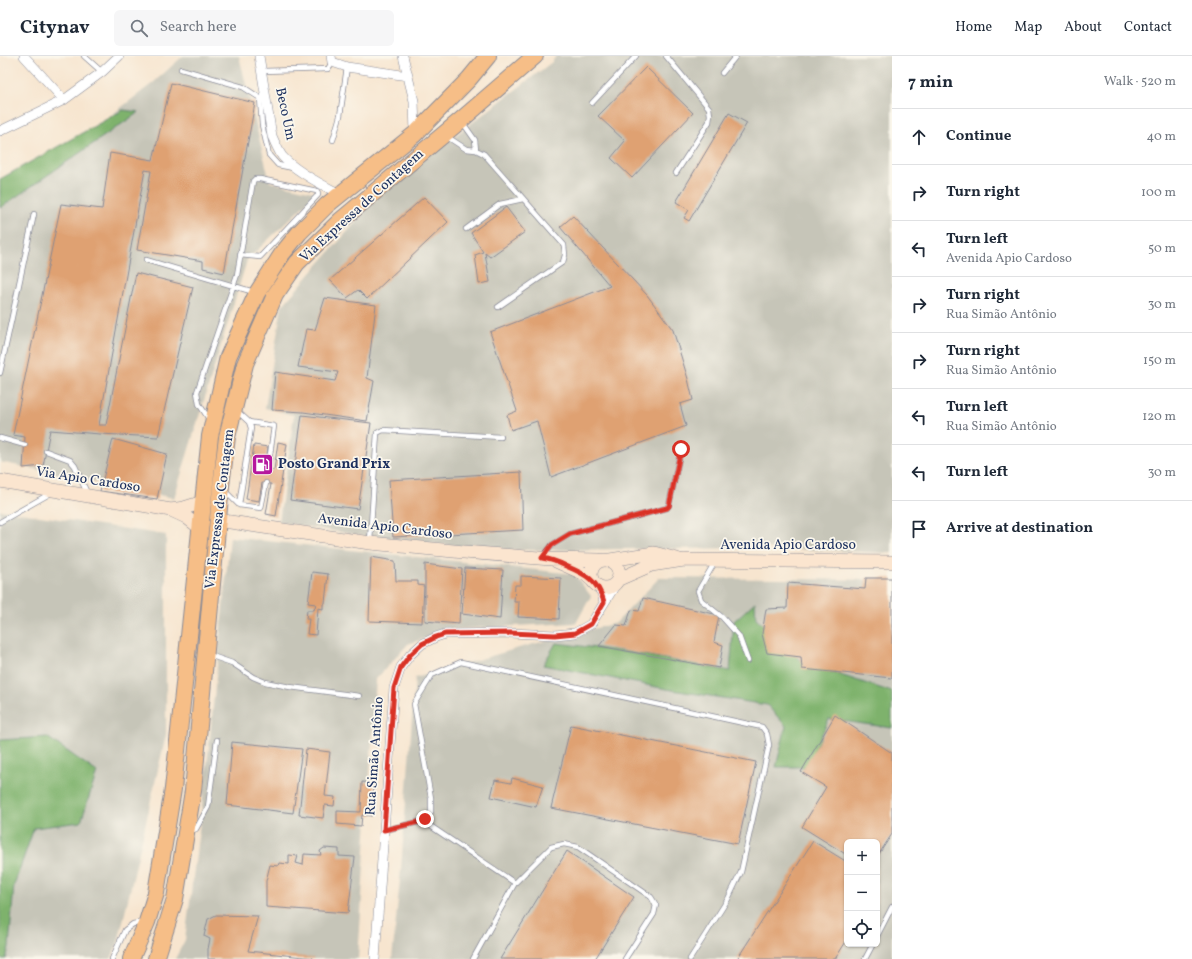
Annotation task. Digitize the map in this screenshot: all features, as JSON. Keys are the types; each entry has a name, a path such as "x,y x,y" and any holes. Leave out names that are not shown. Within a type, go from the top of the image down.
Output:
{"highway":[{"name":"Via Expressa de Contagem","path":"131,959 156,893 173,789 210,436 228,357 257,293 282,254 299,233 345,190 415,134 469,79 488,56"},
{"name":"Via Expressa de Contagem","path":"156,959 176,899 193,791 221,486 227,437 244,364 275,294 297,263 340,221 535,56"}],"street":[{"path":"24,56 64,100"},
{"path":"0,131 64,100 102,72 119,56"},
{"name":"Beco Um","path":"259,56 263,71 272,136 277,148 283,157 298,169 328,188 345,190"},
{"path":"403,56 414,101 415,134"},
{"path":"331,59 347,67 408,76"},
{"name":"Via Apio Cardoso","path":"0,481 171,510 186,517 200,528"},
{"name":"Via Apio Cardoso","path":"171,510 184,508 203,502"},
{"name":"Avenida Apio Cardoso","path":"217,520 370,543 546,559 605,560 654,553 684,560"},
{"name":"Avenida Apio Cardoso","path":"546,559 584,574 594,582"},
{"path":"594,582 600,587 611,587 617,581 619,568 615,563 605,560 592,568 591,574 594,582 602,593 604,602"},
{"name":"Avenida Apio Cardoso","path":"617,581 651,565 684,560 892,562"},
{"name":"Rua Simão Antônio","path":"375,959 394,688 401,667 410,655 422,644 445,634 510,633 555,635 575,633 591,624 617,581"}],"lane":[{"path":"84,56 102,72"},
{"path":"592,103 636,56"},
{"path":"666,56 709,108 710,115 709,122 676,173"},
{"path":"722,73 736,56"},
{"path":"263,71 328,69 331,59"},
{"path":"333,140 340,116 347,67"},
{"path":"181,69 243,87 260,98 262,125 269,155 278,165 298,169"},
{"path":"461,120 475,140 476,150"},
{"path":"443,134 466,149 476,150 484,154 564,245 565,255 563,262 498,307"},
{"path":"212,423 199,404 197,392 234,285 253,181 255,179 260,179 317,191 318,195 260,257 240,255"},
{"path":"466,229 500,204 523,199"},
{"path":"0,373 34,214"},
{"path":"146,260 257,293"},
{"path":"234,408 249,422 274,426 268,469"},
{"path":"239,505 250,428 249,422"},
{"path":"370,543 377,433 383,430 501,437"},
{"path":"0,438 25,445"},
{"path":"546,559 552,545 570,534 667,508 669,506 681,449"},
{"path":"46,452 70,460 75,466 88,496"},
{"path":"221,486 239,505 261,508 266,483"},
{"path":"0,522 54,491"},
{"path":"716,560 698,591 701,600 722,617 739,636 748,660"},
{"path":"205,654 232,663 253,677 265,682 290,688 359,696"},
{"path":"384,830 423,821 431,812 432,805 414,704 432,675 461,662 762,728 767,734 768,745 741,872 728,899 690,959"},
{"path":"186,833 196,829 208,807 217,740"},
{"path":"423,821 515,883"},
{"path":"473,959 515,883 551,847 564,844 578,847 651,897 656,905 654,914 625,959"},
{"path":"880,930 892,907"},
{"path":"112,959 125,930 133,924 146,922"},
{"path":"865,959 871,947"}],"shaded area":[{"path":"183,56 239,56 270,182 317,193 247,260 174,498 0,462 0,206 41,169 153,83"},
{"path":"556,56 892,56 892,553 762,548 501,550 383,539 279,522 294,415 265,408 282,306 384,190 552,62"},
{"path":"0,510 166,535 166,735 118,943 111,959 0,959"},
{"path":"230,537 574,574 591,596 576,623 453,629 408,644 376,679 358,959 175,959 185,940 207,767"},
{"path":"659,578 892,580 892,959 392,959 401,870 415,678 526,646 616,623"}],"green space":[{"path":"123,110 139,112 0,208 0,179"},
{"path":"755,602 756,618 804,663 892,692 892,728 829,719 807,767 776,767 786,726 767,705 672,690 543,665 556,643 621,651 730,671 734,621"},
{"path":"47,737 97,772 81,822 34,828 14,885 9,947 6,959 0,959 0,740"}],"building":[{"path":"646,67 693,113 632,178 611,158 625,141 598,116"},
{"path":"171,83 255,103 224,273 203,268 203,261 137,250 151,171 145,170 99,425 106,425 136,273 193,287 158,437 50,430 43,466 23,468 25,437 13,435 61,204 102,209 110,153 153,160"},
{"path":"729,113 747,123 689,221 684,218 689,210 676,202"},
{"path":"424,197 448,222 367,299 358,290 347,298 330,280"},
{"path":"506,207 525,232 490,257 485,253 490,282 479,284 475,255 483,252 471,233"},
{"path":"573,216 647,295 673,330 693,400 680,404 686,426 551,477 537,421 511,430 507,415 517,411 490,332 610,286 560,227"},
{"path":"325,298 376,305 367,378 374,381 367,421 303,412 272,410 275,372 335,381 338,372 298,367 306,329 315,330"},
{"path":"302,415 371,423 358,509 290,500"},
{"path":"113,439 167,454 157,499 100,491"},
{"path":"278,442 287,444 276,516 266,514 271,484 262,483 259,501 246,499 254,445 268,447 265,468 274,470"},
{"path":"521,472 523,530 393,537 389,480"},
{"path":"371,557 395,561 396,581 418,581 418,585 424,586 422,623 369,621"},
{"path":"425,564 462,569 459,624 425,621"},
{"path":"465,568 503,570 500,619 462,614"},
{"path":"312,572 328,574 325,603 323,604 323,609 318,608 316,635 307,634 309,619 306,619 307,610 314,610 316,604 308,603"},
{"path":"521,576 561,578 559,619 518,617 519,602 514,602 515,585 521,585"},
{"path":"866,578 892,578 892,678 802,669 801,657 767,653 762,634 766,609 787,608 788,583 865,589"},
{"path":"643,598 719,615 714,642 723,645 719,668 599,646 616,625 626,626 631,610 639,611"},
{"path":"835,715 892,753 892,834 880,852 880,839 844,839 844,853 802,827 826,787 801,772"},
{"path":"571,725 756,762 738,844 551,808"},
{"path":"232,742 302,749 293,813 227,805"},
{"path":"306,749 330,752 325,796 335,797 334,806 325,805 323,818 299,815"},
{"path":"512,778 543,786 536,807 491,797 495,780 511,783"},
{"path":"362,782 374,783 372,816 362,815 361,826 337,824 337,811 361,812"},
{"path":"813,841 844,860 844,945 835,959 737,959"},
{"path":"324,848 339,849 339,856 355,857 348,913 266,907 266,881 270,865 278,866 279,863 289,864 289,855 298,856 296,863 303,865 304,854 321,855 320,851"},
{"path":"567,851 634,897 595,959 500,959"},
{"path":"216,915 258,916 248,951 313,959 208,959 210,939 204,936 208,919"}],"place":[{"name":"Posto Grand Prix","path":"262,464"}],"route":[{"path":"425,819 423,821 384,830 394,688 401,667 410,655 422,644 445,634 510,633 555,635 575,633 591,624 604,602 602,593 592,580 584,574 551,559 542,558 552,545 570,534 667,508 669,506 681,449"}]}
